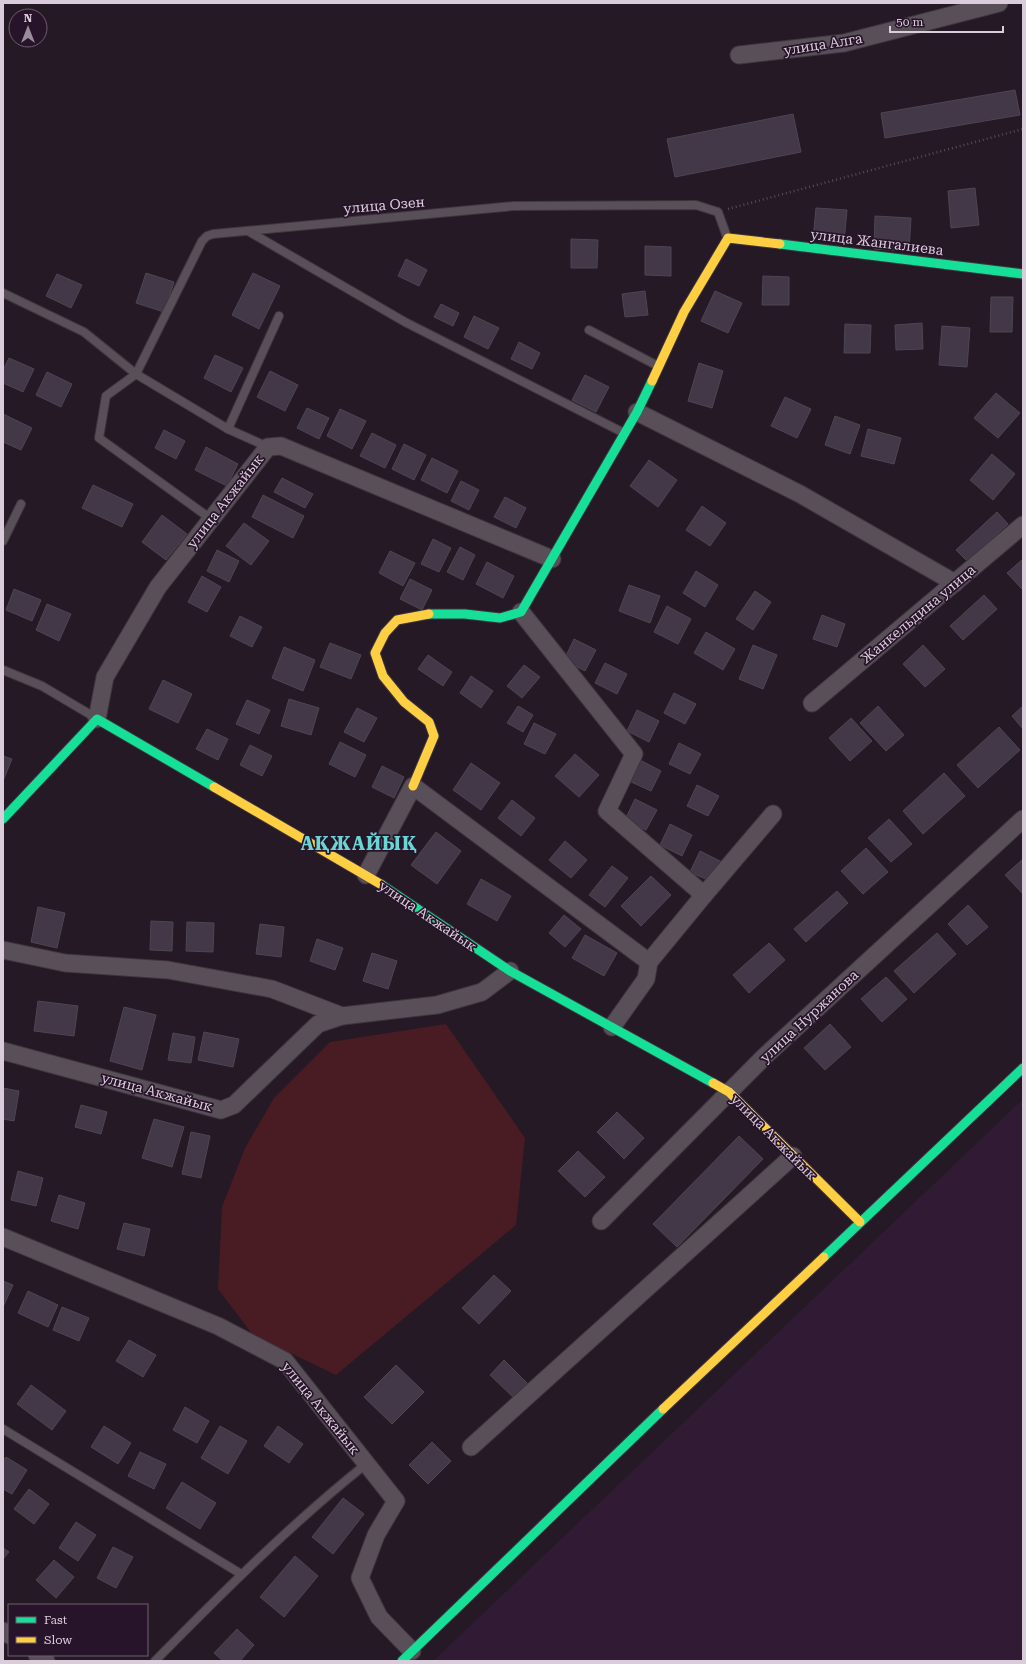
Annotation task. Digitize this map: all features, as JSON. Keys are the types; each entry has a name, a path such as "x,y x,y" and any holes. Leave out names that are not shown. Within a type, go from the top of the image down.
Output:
{"street":[{"name":"улица Алга","path":"739,56 844,43 999,3"},
{"name":"улица Жангалиева","path":"728,238 1023,274"},
{"path":"366,875 413,786 434,736 429,722 404,702 383,676 375,653 385,633 397,620 429,614 465,614 500,618 521,612 637,412 684,312 728,238"},
{"path":"637,412 800,494 955,583"},
{"name":"улица Акжайык","path":"552,559 282,446 268,447 158,587 105,677 97,718 366,875 510,971 729,1092 860,1222"},
{"name":"Жанкельдина улица","path":"812,703 1023,525"},
{"path":"521,612 634,754 607,811 704,895"},
{"path":"3,819 97,718"},
{"path":"413,786 649,962"},
{"path":"612,1027 646,979 649,962 773,814"},
{"name":"улица Нуржанова","path":"602,1221 765,1056 1023,819"},
{"path":"3,950 65,963 168,970 264,987 342,1016"},
{"name":"улица Акжайык","path":"3,1051 222,1110 234,1105 318,1024 342,1016 437,1005 482,992 510,971"},
{"path":"407,1656 570,1498 1023,1068"},
{"path":"472,1447 793,1156"},
{"name":"улица Акжайык","path":"3,1236 218,1326 285,1361 396,1501 376,1535 360,1578 379,1617 407,1656"}],"lane":[{"name":"улица Озен","path":"136,374 202,241 207,236 213,234 514,206 696,205 718,212"},
{"path":"718,212 728,238"},
{"path":"248,231 405,322 624,434"},
{"path":"3,293 84,332 136,374 228,429 268,447"},
{"path":"228,429 279,316"},
{"path":"589,330 659,366"},
{"path":"136,374 106,396 98,438 211,519"},
{"path":"3,541 21,504"},
{"name":"улица Акжайык","path":"3,670 42,686 97,718"},
{"path":"3,1429 241,1574"},
{"path":"155,1661 241,1574 322,1499 366,1464"}],"path":[{"path":"718,212 1023,129"}],"shaded area":[{"path":"446,1024 525,1138 516,1225 336,1375 253,1335 218,1289 222,1207 245,1148 274,1098 330,1042"},
{"path":"1023,1099 1023,1661 433,1661"}],"building":[{"path":"1015,90 1020,115 885,138 881,113"},
{"path":"793,114 801,152 675,177 667,139"},
{"path":"975,188 979,225 951,228 948,191"},
{"path":"816,208 847,210 844,242 813,239"},
{"path":"875,216 911,218 909,251 874,249"},
{"path":"571,239 598,240 597,268 571,268"},
{"path":"645,246 671,247 671,276 645,275"},
{"path":"406,259 427,270 419,286 398,276"},
{"path":"146,273 174,282 164,312 136,303"},
{"path":"253,273 280,286 259,329 232,315"},
{"path":"57,274 82,285 71,308 46,296"},
{"path":"763,276 789,277 789,305 762,305"},
{"path":"645,291 648,315 625,317 622,294"},
{"path":"715,291 742,303 728,333 701,321"},
{"path":"991,297 1013,297 1012,332 990,332"},
{"path":"441,304 459,313 453,326 434,317"},
{"path":"474,316 499,328 488,349 464,337"},
{"path":"922,323 923,349 896,350 895,325"},
{"path":"845,324 871,325 870,353 844,353"},
{"path":"942,326 970,328 967,367 939,365"},
{"path":"519,342 540,353 532,369 511,359"},
{"path":"215,355 243,368 231,392 204,378"},
{"path":"9,358 34,369 23,392 3,383 3,370"},
{"path":"699,363 723,371 712,408 688,401"},
{"path":"270,371 298,385 285,411 257,397"},
{"path":"47,372 72,384 61,407 36,395"},
{"path":"585,375 609,387 596,412 572,400"},
{"path":"996,393 1020,413 998,438 974,418"},
{"path":"785,397 811,409 797,438 771,426"},
{"path":"307,408 329,418 319,439 297,428"},
{"path":"340,409 366,421 352,449 327,436"},
{"path":"3,414 32,428 21,450 3,442"},
{"path":"835,416 860,425 850,454 825,445"},
{"path":"868,429 901,438 894,464 861,456"},
{"path":"164,430 185,441 176,459 155,448"},
{"path":"372,433 396,445 385,468 360,456"},
{"path":"404,444 426,455 414,480 392,469"},
{"path":"206,447 238,464 227,486 195,470"},
{"path":"992,454 1015,474 993,500 970,480"},
{"path":"432,458 458,471 447,493 421,480"},
{"path":"649,460 677,480 658,507 630,486"},
{"path":"282,478 313,494 305,508 274,492"},
{"path":"461,481 479,490 469,510 451,501"},
{"path":"93,485 133,504 122,527 82,508"},
{"path":"263,495 304,516 293,538 252,517"},
{"path":"505,497 526,508 516,528 494,517"},
{"path":"702,506 726,523 710,546 686,530"},
{"path":"997,512 1008,524 967,561 956,550"},
{"path":"162,515 187,534 166,560 142,542"},
{"path":"244,523 269,541 251,565 226,546"},
{"path":"433,539 451,548 439,572 421,564"},
{"path":"460,547 475,555 463,580 447,572"},
{"path":"217,550 239,561 229,582 207,571"},
{"path":"390,551 415,563 403,586 379,573"},
{"path":"1023,559 1023,588 1022,589 1007,573"},
{"path":"487,562 514,576 503,598 476,584"},
{"path":"696,571 718,585 705,607 683,593"},
{"path":"202,576 221,587 207,612 188,602"},
{"path":"410,579 432,590 422,610 400,599"},
{"path":"629,585 660,596 650,623 619,611"},
{"path":"14,589 41,600 32,621 6,610"},
{"path":"755,591 771,602 753,630 736,619"},
{"path":"984,595 997,609 963,640 950,626"},
{"path":"47,604 71,614 59,641 36,630"},
{"path":"667,606 691,619 678,644 654,632"},
{"path":"822,615 845,624 837,647 813,639"},
{"path":"240,616 262,627 252,647 230,636"},
{"path":"706,632 735,649 723,670 694,653"},
{"path":"574,639 596,650 585,671 564,660"},
{"path":"330,643 361,655 351,679 320,667"},
{"path":"753,645 777,655 763,689 739,679"},
{"path":"923,645 945,669 925,687 903,664"},
{"path":"284,647 315,660 303,691 272,678"},
{"path":"428,655 452,672 443,686 418,669"},
{"path":"605,663 627,674 617,694 595,683"},
{"path":"524,665 540,677 522,698 507,686"},
{"path":"471,676 493,691 481,708 460,693"},
{"path":"163,680 192,694 178,723 149,709"},
{"path":"674,693 696,704 685,724 664,713"},
{"path":"289,699 319,708 311,735 281,726"},
{"path":"247,700 270,710 259,734 236,724"},
{"path":"518,706 533,715 523,732 507,723"},
{"path":"878,706 904,735 886,751 860,723"},
{"path":"1023,706 1023,729 1012,716"},
{"path":"357,708 377,718 364,742 344,732"},
{"path":"637,710 659,721 649,742 627,731"},
{"path":"851,718 872,741 850,761 829,738"},
{"path":"534,723 556,734 545,754 524,744"},
{"path":"999,727 1020,750 978,788 957,765"},
{"path":"207,729 228,739 218,760 196,749"},
{"path":"340,742 366,755 355,777 329,764"},
{"path":"679,743 701,754 690,774 669,764"},
{"path":"250,745 272,756 262,776 240,765"},
{"path":"575,754 599,775 579,797 555,776"},
{"path":"3,756 12,759 3,781"},
{"path":"640,760 661,771 651,791 629,781"},
{"path":"471,763 500,783 481,810 453,790"},
{"path":"382,766 404,777 394,798 372,787"},
{"path":"944,773 965,796 923,834 903,811"},
{"path":"697,785 719,796 708,816 687,806"},
{"path":"635,799 657,810 646,830 625,820"},
{"path":"512,800 535,818 521,836 498,818"},
{"path":"889,819 912,844 891,862 868,838"},
{"path":"670,824 692,835 682,856 660,845"},
{"path":"436,832 461,851 437,884 411,865"},
{"path":"565,841 587,860 571,878 549,860"},
{"path":"866,848 888,872 863,894 841,871"},
{"path":"700,851 722,862 712,882 690,872"},
{"path":"1023,859 1023,894 1005,875"},
{"path":"612,866 628,878 605,907 589,895"},
{"path":"651,876 671,895 641,926 621,906"},
{"path":"481,879 511,896 497,921 467,904"},
{"path":"837,891 848,903 806,942 794,929"},
{"path":"968,905 988,927 967,945 948,924"},
{"path":"38,907 65,913 57,948 31,942"},
{"path":"564,915 581,929 565,947 549,933"},
{"path":"151,921 173,922 172,951 150,950"},
{"path":"187,922 214,923 213,952 186,951"},
{"path":"260,924 284,927 281,957 256,954"},
{"path":"937,933 956,954 914,993 894,971"},
{"path":"585,935 617,953 604,976 572,958"},
{"path":"317,939 343,948 335,970 310,961"},
{"path":"769,943 785,960 749,993 733,975"},
{"path":"372,953 397,961 388,989 363,981"},
{"path":"886,977 907,999 882,1022 861,999"},
{"path":"38,1001 78,1006 74,1036 34,1031"},
{"path":"124,1007 156,1015 142,1070 110,1061"},
{"path":"830,1024 851,1047 825,1070 804,1048"},
{"path":"204,1032 239,1039 233,1067 198,1060"},
{"path":"173,1033 195,1037 191,1063 168,1060"},
{"path":"3,1088 19,1091 14,1121 3,1119"},
{"path":"81,1105 107,1112 101,1134 75,1127"},
{"path":"617,1112 644,1138 624,1159 597,1132"},
{"path":"154,1119 184,1127 172,1167 142,1158"},
{"path":"191,1132 210,1136 201,1178 182,1174"},
{"path":"739,1136 763,1159 677,1247 653,1224"},
{"path":"578,1151 605,1177 585,1197 558,1171"},
{"path":"18,1171 43,1178 36,1206 11,1200"},
{"path":"59,1195 85,1203 78,1229 51,1221"},
{"path":"124,1223 150,1229 144,1256 117,1249"},
{"path":"494,1275 511,1291 479,1324 462,1308"},
{"path":"3,1281 13,1285 3,1307"},
{"path":"28,1291 58,1305 48,1327 18,1313"},
{"path":"62,1307 89,1318 79,1341 53,1330"},
{"path":"129,1340 156,1355 143,1377 116,1361"},
{"path":"504,1360 530,1386 516,1400 490,1375"},
{"path":"396,1365 424,1392 392,1424 364,1397"},
{"path":"31,1385 66,1411 52,1430 17,1404"},
{"path":"185,1407 209,1421 197,1443 173,1430"},
{"path":"104,1426 131,1443 118,1464 91,1447"},
{"path":"220,1426 247,1441 228,1474 201,1458"},
{"path":"278,1426 303,1444 289,1463 264,1446"},
{"path":"432,1442 451,1461 428,1484 409,1465"},
{"path":"140,1452 166,1464 154,1489 128,1476"},
{"path":"6,1457 27,1470 12,1494 3,1489 3,1461"},
{"path":"182,1482 216,1503 200,1529 166,1508"},
{"path":"29,1489 49,1504 34,1524 14,1509"},
{"path":"343,1498 364,1514 333,1554 312,1537"},
{"path":"76,1522 96,1535 78,1561 59,1548"},
{"path":"113,1547 133,1557 116,1588 97,1578"},
{"path":"3,1548 9,1552 3,1559"},
{"path":"295,1556 318,1576 284,1617 260,1597"},
{"path":"54,1560 74,1577 56,1598 36,1580"},
{"path":"237,1629 254,1645 240,1661 223,1661 214,1653"}],"traffic: fast":[{"path":"780,244 1023,274"},
{"path":"429,614 465,614 500,618 521,612 637,412 652,381"},
{"path":"3,819 97,719 214,787"},
{"path":"382,885 510,971 713,1083"},
{"path":"824,1257 1023,1068"},
{"path":"402,1661 663,1409"}],"traffic: slow":[{"path":"652,381 684,312 728,238 780,244"},
{"path":"413,786 434,736 429,722 404,702 383,676 375,653 385,633 397,620 429,614"},
{"path":"214,787 382,885"},
{"path":"713,1083 729,1092 860,1222"},
{"path":"663,1409 824,1257"}],"district":[{"name":"АҚЖАЙЫҚ","path":"359,844"}]}
